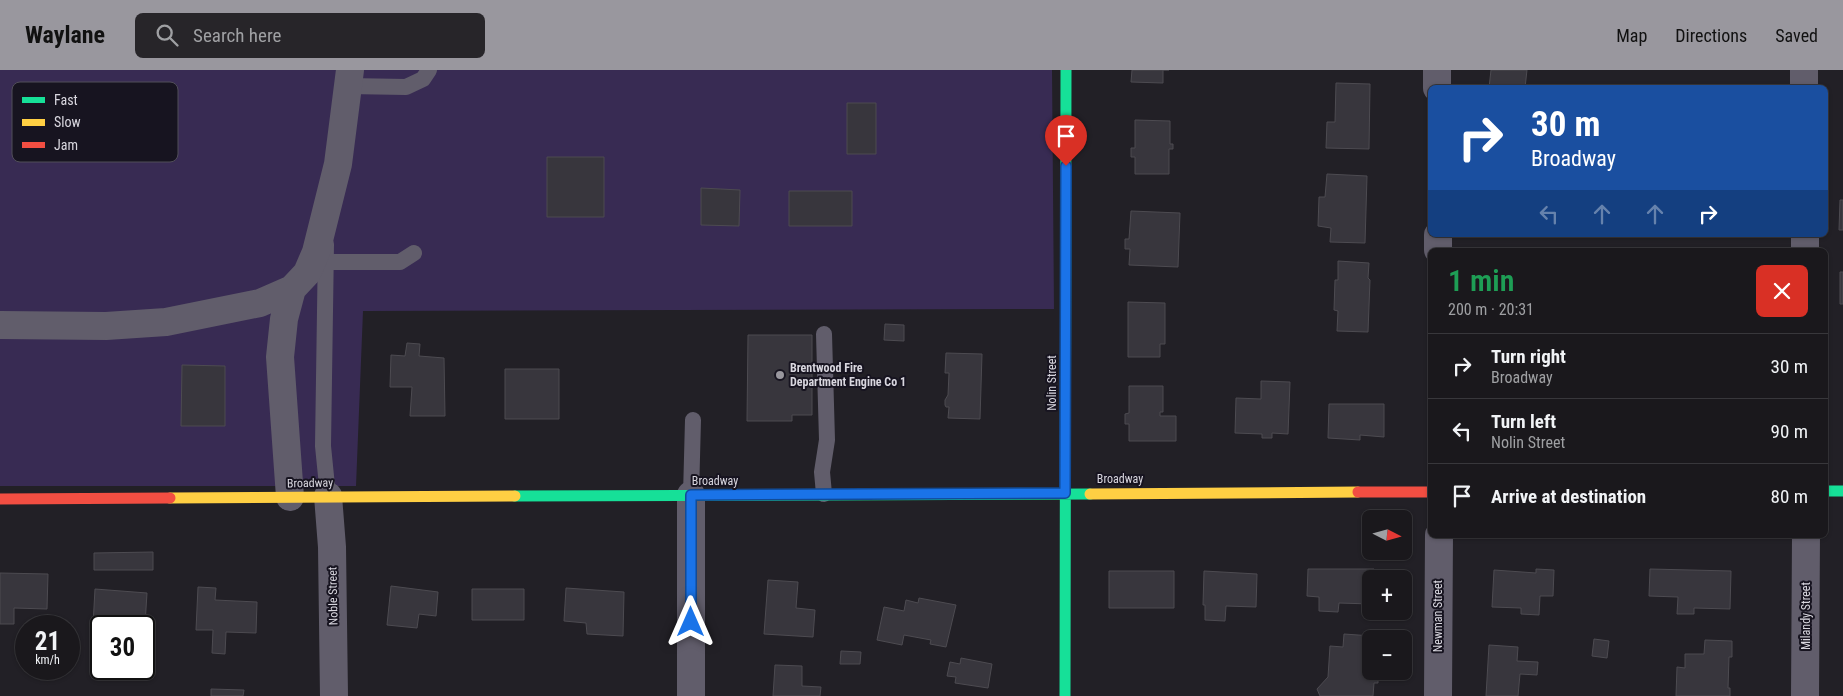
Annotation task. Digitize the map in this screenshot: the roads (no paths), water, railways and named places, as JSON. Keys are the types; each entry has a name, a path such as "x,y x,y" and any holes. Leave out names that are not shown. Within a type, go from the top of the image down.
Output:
{"street":[{"name":"Nolin Street","path":"1065,696 1066,70"},
{"path":"1437,70 1437,85"},
{"path":"1804,70 1804,85"},
{"path":"0,325 106,326 166,322 260,303 292,289 307,273 316,252 338,164 349,78"},
{"path":"290,497 280,356 284,319 292,289"},
{"path":"1828,491 1843,492"},
{"name":"Broadway","path":"0,499 1428,492"},
{"path":"691,495 691,696"},
{"name":"Noble Street","path":"328,496 332,547 334,696"},
{"name":"Newman Street","path":"1438,696 1439,538"},
{"name":"Milandy Street","path":"1805,696 1806,538"}],"lane":[{"path":"349,78 406,87 423,79 429,70"},
{"path":"328,206 323,446 328,496"},
{"path":"326,262 400,262 414,253"},
{"path":"824,334 828,440 822,472 824,494"},
{"path":"691,495 693,420"}],"place":[{"name":"Brentwood Fire Department Engine Co 1","path":"780,375"}]}
